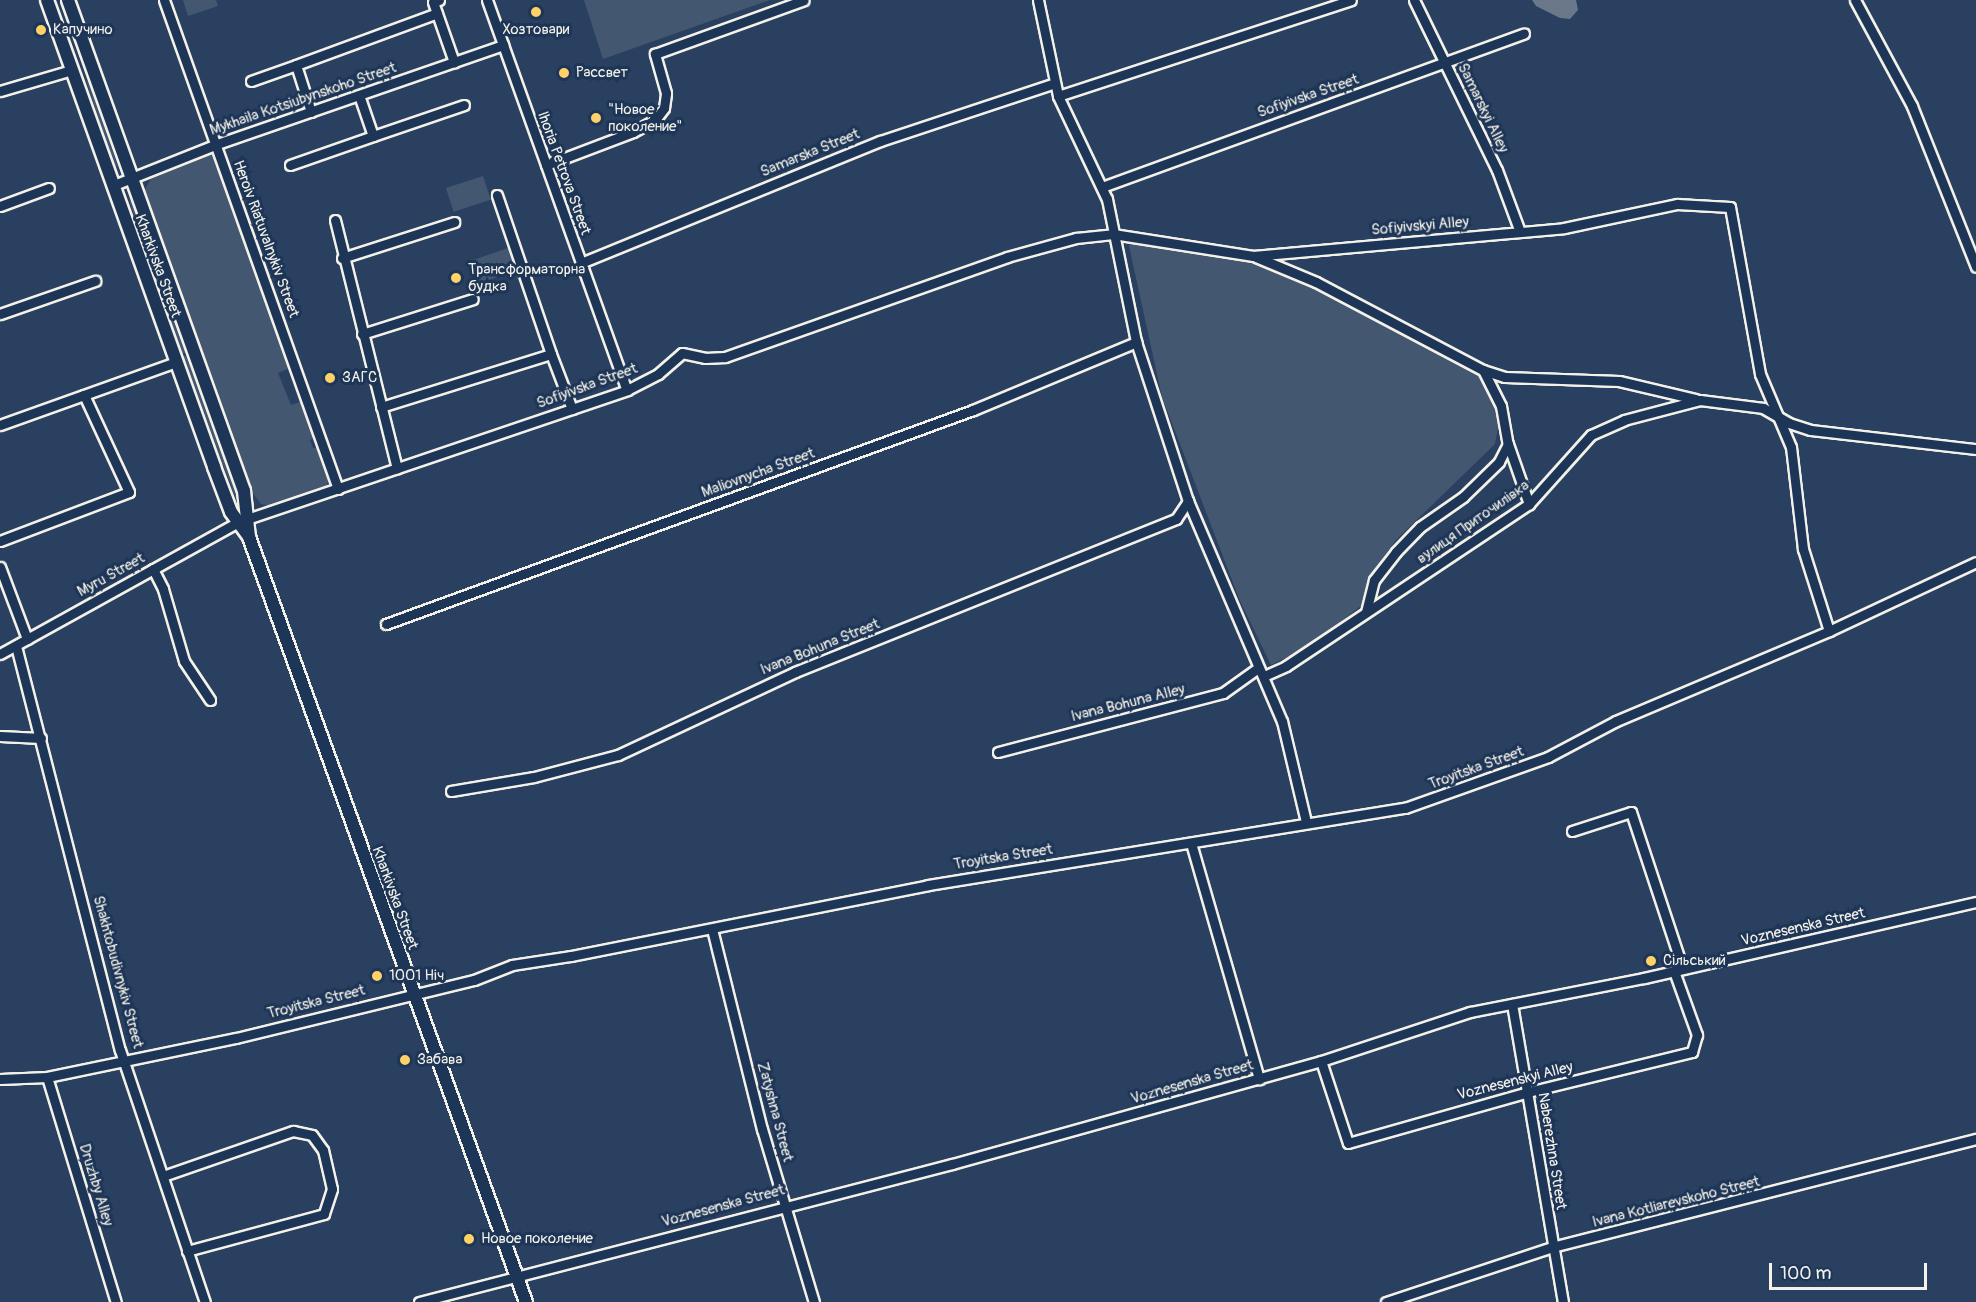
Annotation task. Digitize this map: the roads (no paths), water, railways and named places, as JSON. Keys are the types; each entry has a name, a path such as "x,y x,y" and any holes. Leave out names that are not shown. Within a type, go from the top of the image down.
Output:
{"street":[{"name":"Kharkivska Street","path":"48,0 176,362 244,520 526,1302"},
{"name":"Kharkivska Street","path":"68,0 244,491 244,520"},
{"name":"Heroiv Riatuvalnykiv Street","path":"164,0 338,489"},
{"path":"440,0 433,2 454,63"},
{"name":"Ihoria Petrova Street","path":"487,0 627,390"},
{"path":"546,165 633,132 655,120 664,108 666,93 655,54 804,0"},
{"path":"1038,0 1058,96 1101,187 1136,342 1188,501 1282,721 1306,822"},
{"path":"1058,96 1351,0"},
{"name":"Samarskyi Alley","path":"1414,0 1497,170 1520,232"},
{"path":"1855,0 1912,106 1976,267"},
{"path":"250,81 437,13"},
{"name":"Sofiyivska Street","path":"1101,187 1524,33"},
{"name":"Mykhaila Kotsiubynskoho Street","path":"114,185 217,144 503,45"},
{"path":"0,91 91,63"},
{"path":"296,65 311,112"},
{"name":"Samarska Street","path":"581,263 880,141 1054,83"},
{"path":"360,95 373,136"},
{"path":"290,165 464,105"},
{"path":"0,206 49,188"},
{"path":"497,195 572,409"},
{"name":"Sofiyivskyi Alley","path":"1113,234 1253,256 1564,228 1669,205 1730,207 1760,374 1768,398 1781,418"},
{"path":"335,220 342,258 398,468"},
{"path":"342,258 454,222"},
{"name":"Sofiyivska Street","path":"244,520 627,390 658,374 682,353 705,358 725,357 1008,257 1076,238 1113,234"},
{"path":"1253,256 1316,282 1483,370 1505,377 1619,381 1700,400"},
{"path":"0,314 95,281"},
{"path":"362,334 473,299"},
{"name":"Maliovnycha Street","path":"386,624 973,410 1136,342"},
{"path":"381,408 551,354"},
{"path":"0,425 176,362"},
{"path":"1483,370 1501,406 1508,444 1529,504"},
{"path":"0,541 129,492 84,395"},
{"name":"вулиця Приточилівка","path":"1261,672 1286,666 1529,504 1597,430 1700,400 1757,406 1797,427 1976,449"},
{"path":"1781,418 1793,459 1803,549 1829,631"},
{"path":"1957,445 1976,442"},
{"path":"1366,611 1374,580 1396,552 1420,527 1482,481 1499,462 1508,444"},
{"name":"Ivana Bohuna Street","path":"451,791 534,777 618,755 764,685 1176,519 1188,501"},
{"name":"Myru Street","path":"0,654 244,520"},
{"name":"Troyitska Street","path":"0,1079 47,1077 126,1062 474,980 512,964 712,929 928,885 1191,843 1306,822 1366,817 1405,808 1489,780 1548,757 1616,721 1829,631 1976,562"},
{"path":"0,567 27,639"},
{"path":"153,569 163,589 184,661 210,700"},
{"name":"Shakhtobudivnykiv Street","path":"16,646 126,1062 205,1302"},
{"name":"Ivana Bohuna Alley","path":"998,752 1224,693 1261,672"},
{"path":"0,736 41,738"},
{"path":"1572,831 1631,812 1678,970"},
{"path":"1191,843 1259,1079"},
{"name":"Voznesenska Street","path":"419,1302 785,1204 952,1164 1321,1061 1436,1022 1976,902"},
{"name":"Zatyshna Street","path":"712,929 785,1204 814,1302"},
{"name":"Voznesenskyi Alley","path":"1321,1061 1348,1143 1528,1092 1692,1052 1697,1035 1678,970"},
{"name":"Naberezhna Street","path":"1512,1004 1563,1302"},
{"name":"Druzhby Alley","path":"47,1077 116,1302"},
{"path":"164,1176 293,1131 312,1135 323,1150 332,1190 329,1208 324,1214 187,1251"},
{"name":"Ivana Kotliarevskoho Street","path":"1386,1302 1552,1247 1976,1139"}],"place":[{"name":"Хозтовари","path":"536,12"},
{"name":"Капучино","path":"41,30"},
{"name":"Рассвет","path":"564,73"},
{"name":"\"Новое поколение\"","path":"596,118"},
{"name":"Трансформаторна будка","path":"456,278"},
{"name":"ЗАГС","path":"330,378"},
{"name":"Сільський","path":"1651,961"},
{"name":"1001 Ніч","path":"377,976"},
{"name":"Забава","path":"405,1060"},
{"name":"Новое поколение","path":"469,1239"}]}
